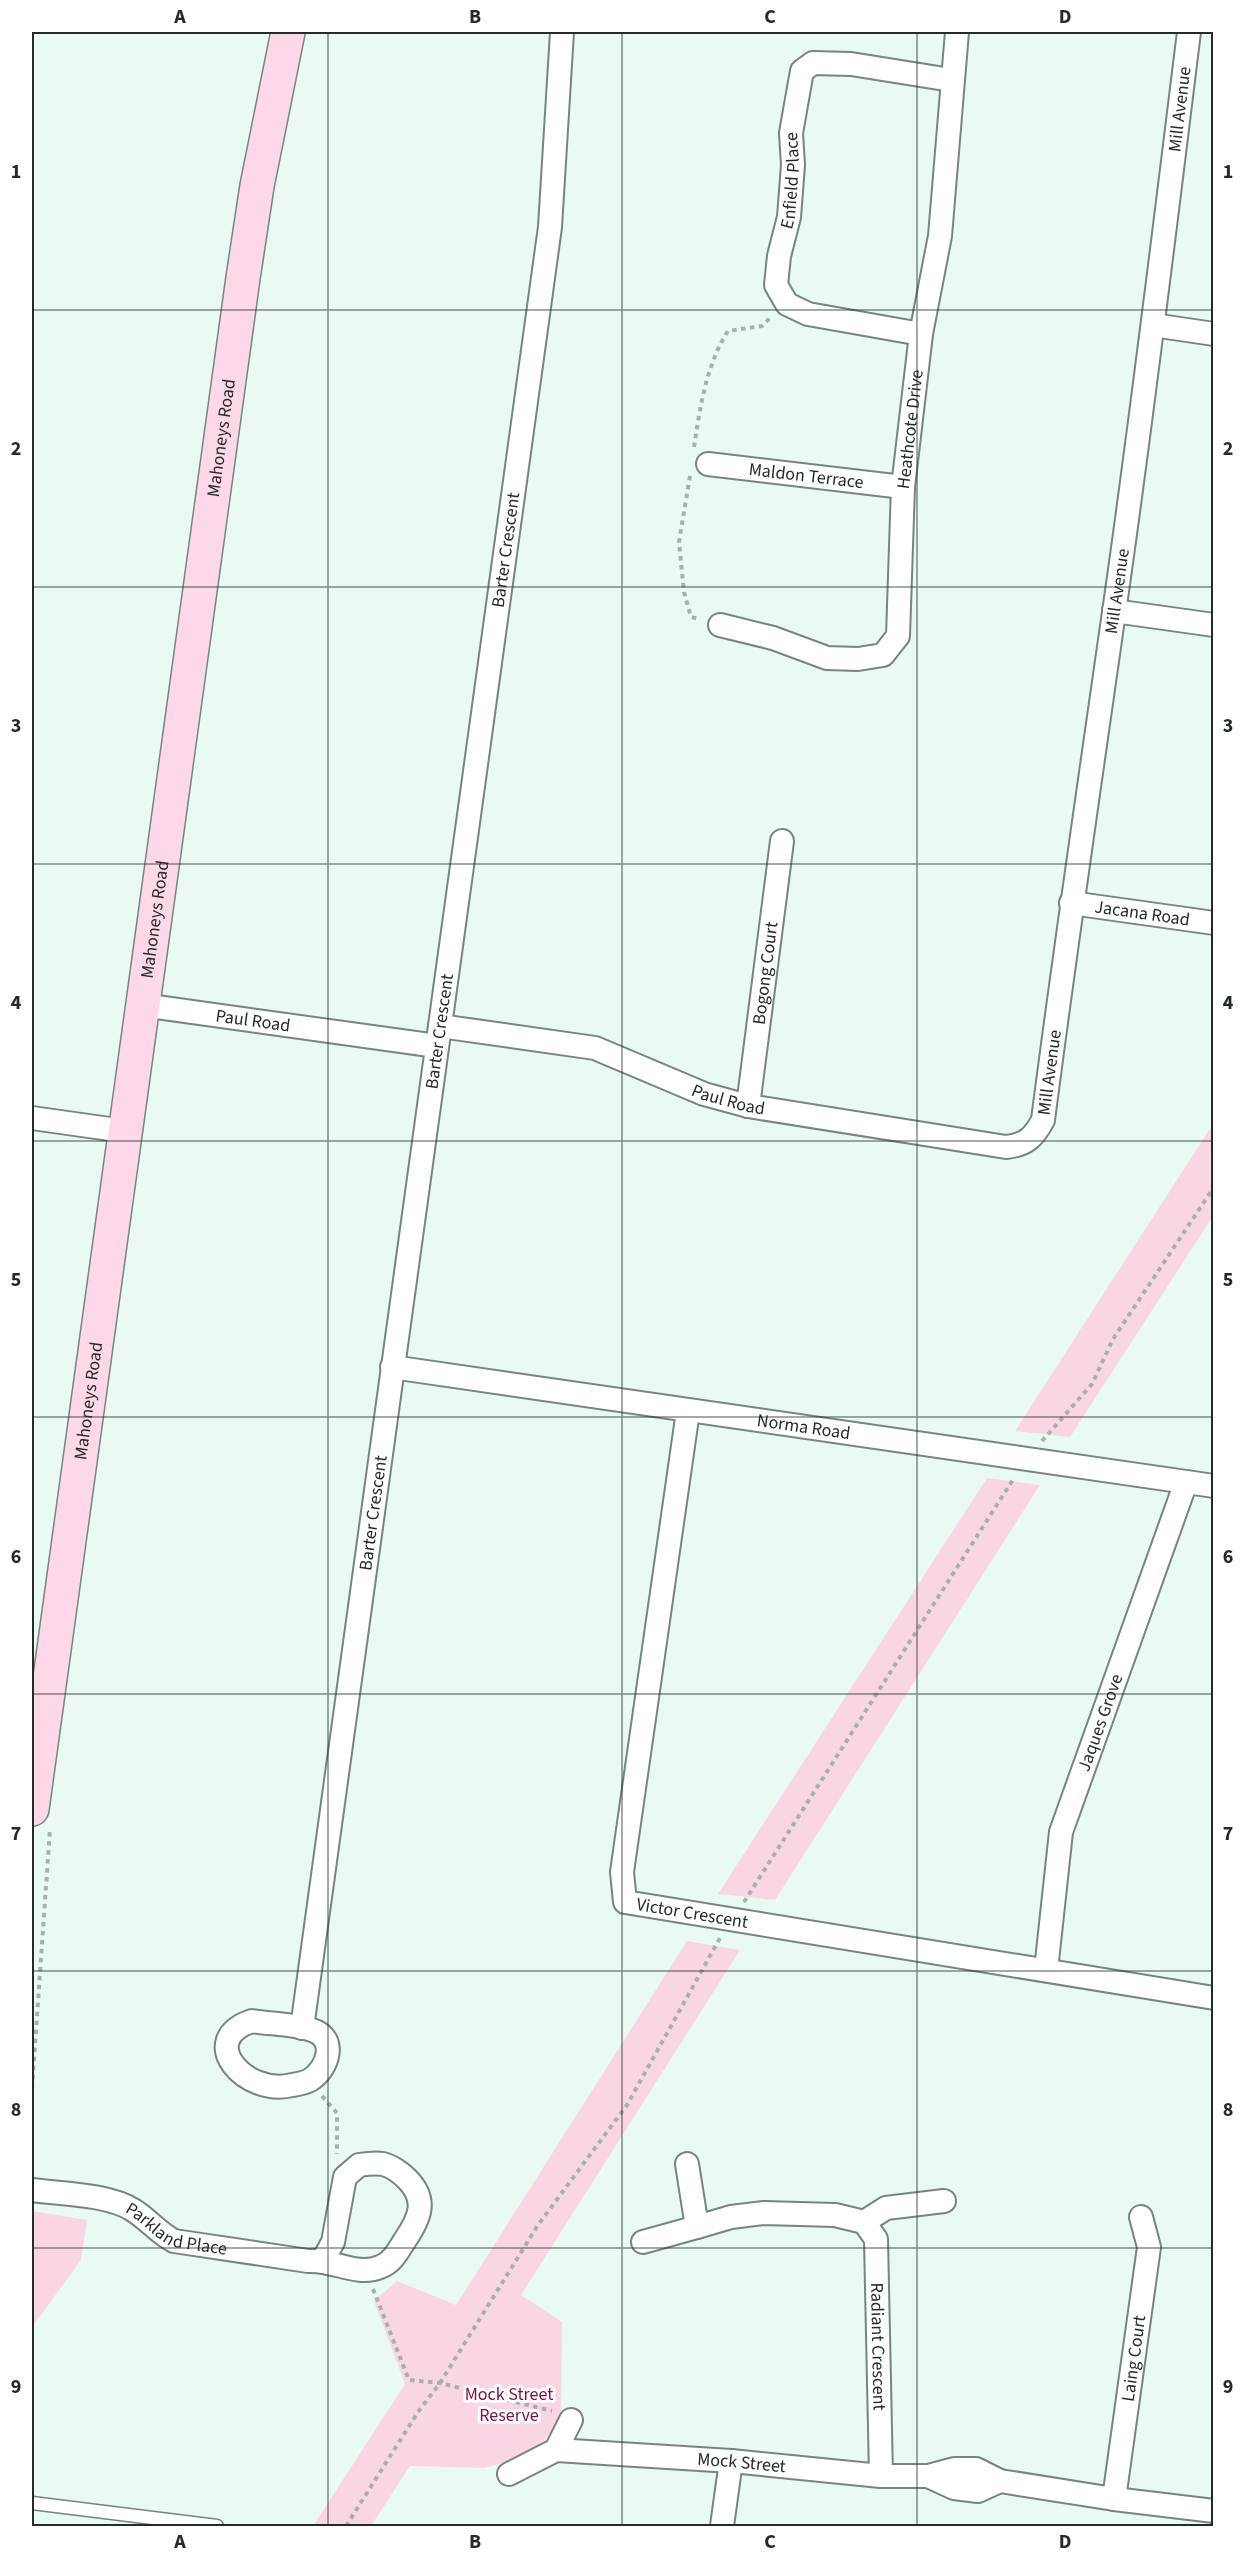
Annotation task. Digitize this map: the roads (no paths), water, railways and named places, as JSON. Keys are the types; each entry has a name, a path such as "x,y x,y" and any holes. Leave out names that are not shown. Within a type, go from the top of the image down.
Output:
{"main road":[{"name":"Mahoneys Road","path":"32,1809 35,1761 257,186 288,32"}],"street":[{"name":"Barter Crescent","path":"302,2028 550,227 562,32"},
{"name":"Heathcote Drive","path":"720,625 773,638 827,658 858,659 883,656 898,636 903,487 921,334 940,236 951,80 957,32"},
{"name":"Mill Avenue","path":"1025,1143 1035,1134 1043,1120 1071,903 1153,325 1189,32"},
{"name":"Enfield Place","path":"921,334 808,314 787,304 776,285 779,256 789,217 793,165 790,133 802,71 813,63 851,64 951,80"},
{"path":"1153,325 1214,334"},
{"name":"Maldon Terrace","path":"708,464 903,487"},
{"path":"1114,610 1214,625"},
{"name":"Bogong Court","path":"748,1106 782,841"},
{"name":"Jacana Road","path":"1071,903 1214,923"},
{"name":"Paul Road","path":"142,1005 438,1036 595,1048 704,1095 748,1106 1006,1147 1025,1143"},
{"path":"32,1118 124,1131"},
{"name":"Norma Road","path":"392,1367 1214,1486"},
{"name":"Victor Crescent","path":"688,1411 622,1872 625,1902 1214,1998"},
{"name":"Jaques Grove","path":"1046,1970 1060,1832 1186,1482"},
{"path":"252,2021 302,2028 314,2030 324,2037 328,2047 328,2059 322,2070 309,2081 284,2087 263,2085 244,2077 233,2066 227,2051 230,2037 238,2026 252,2021"},
{"name":"Parkland Place","path":"32,2190 117,2202 134,2211 160,2234 174,2241 308,2261 323,2260 366,2271 382,2267 393,2258 417,2223 420,2202 416,2188 402,2174 382,2164 359,2164 345,2177 333,2242 323,2260"},
{"path":"687,2164 697,2227"},
{"path":"643,2242 730,2217 764,2213 835,2215 864,2222 886,2208 945,2201"},
{"name":"Laing Court","path":"1114,2499 1149,2247 1141,2217"},
{"name":"Radiant Crescent","path":"864,2222 876,2239 881,2476"},
{"path":"509,2474 556,2450 571,2420"},
{"name":"Mock Street","path":"556,2450 731,2461 881,2476 927,2476 954,2488 978,2491 1000,2481 1114,2499 1214,2511"},
{"path":"722,2526 731,2461"}],"lane":[{"path":"32,2503 217,2526"}],"park label":[{"name":"Mock Street Reserve","path":"509,2404"}]}
